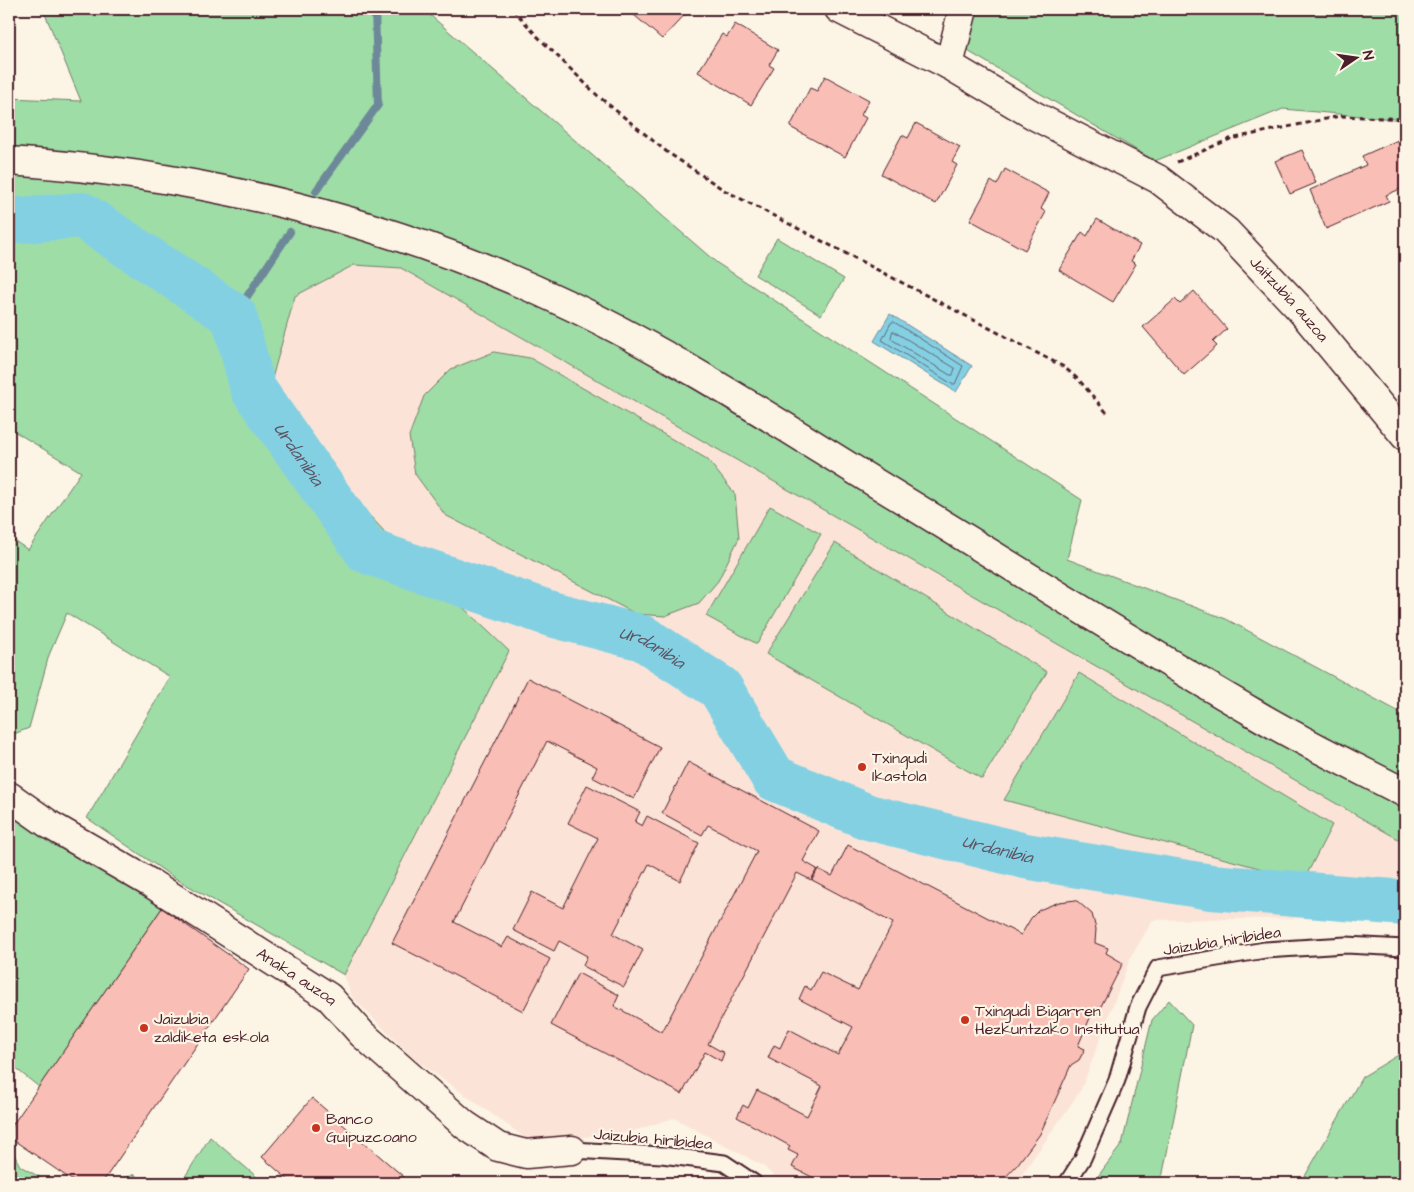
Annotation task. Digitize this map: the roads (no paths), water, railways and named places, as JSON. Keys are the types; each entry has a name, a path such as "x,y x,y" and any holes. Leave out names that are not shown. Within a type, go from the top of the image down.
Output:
{"main road":[{"name":"Jaitzubia auzoa","path":"840,9 949,65 1035,116 1158,179 1232,238 1299,308 1405,436"},
{"path":"949,65 963,9"},
{"path":"9,160 130,173 204,186 301,208 397,236 486,270 571,306 683,365 1256,715 1405,793"},
{"name":"Anaka auzoa","path":"9,796 50,825 152,884 329,997 362,1034 465,1125 498,1148 526,1154 572,1150"}],"lane":[{"name":"Jaizubia hiribidea","path":"1067,1183 1083,1158 1117,1080 1138,1008 1158,968 1265,950 1346,944 1405,948"},
{"name":"Jaizubia hiribidea","path":"572,1150 662,1155 724,1163 754,1183"}],"water":[{"path":"890,314 972,366 956,392 874,341"}],"waterway":[{"path":"316,191 378,105 375,9"},
{"name":"Urdanibia","path":"9,221 82,215 234,316 253,389 367,551 551,614 643,638 720,688 774,778 868,817 1025,856 1211,887 1405,903"},
{"path":"234,316 290,232"}],"place":[{"name":"Txingudi Ikastola","path":"862,767"},
{"name":"Txingudi Bigarren Hezkuntzako Institutua","path":"965,1020"},
{"name":"Jaizubia zaldiketa eskola","path":"144,1028"},
{"name":"Banco Guipuzcoano","path":"316,1128"}]}
